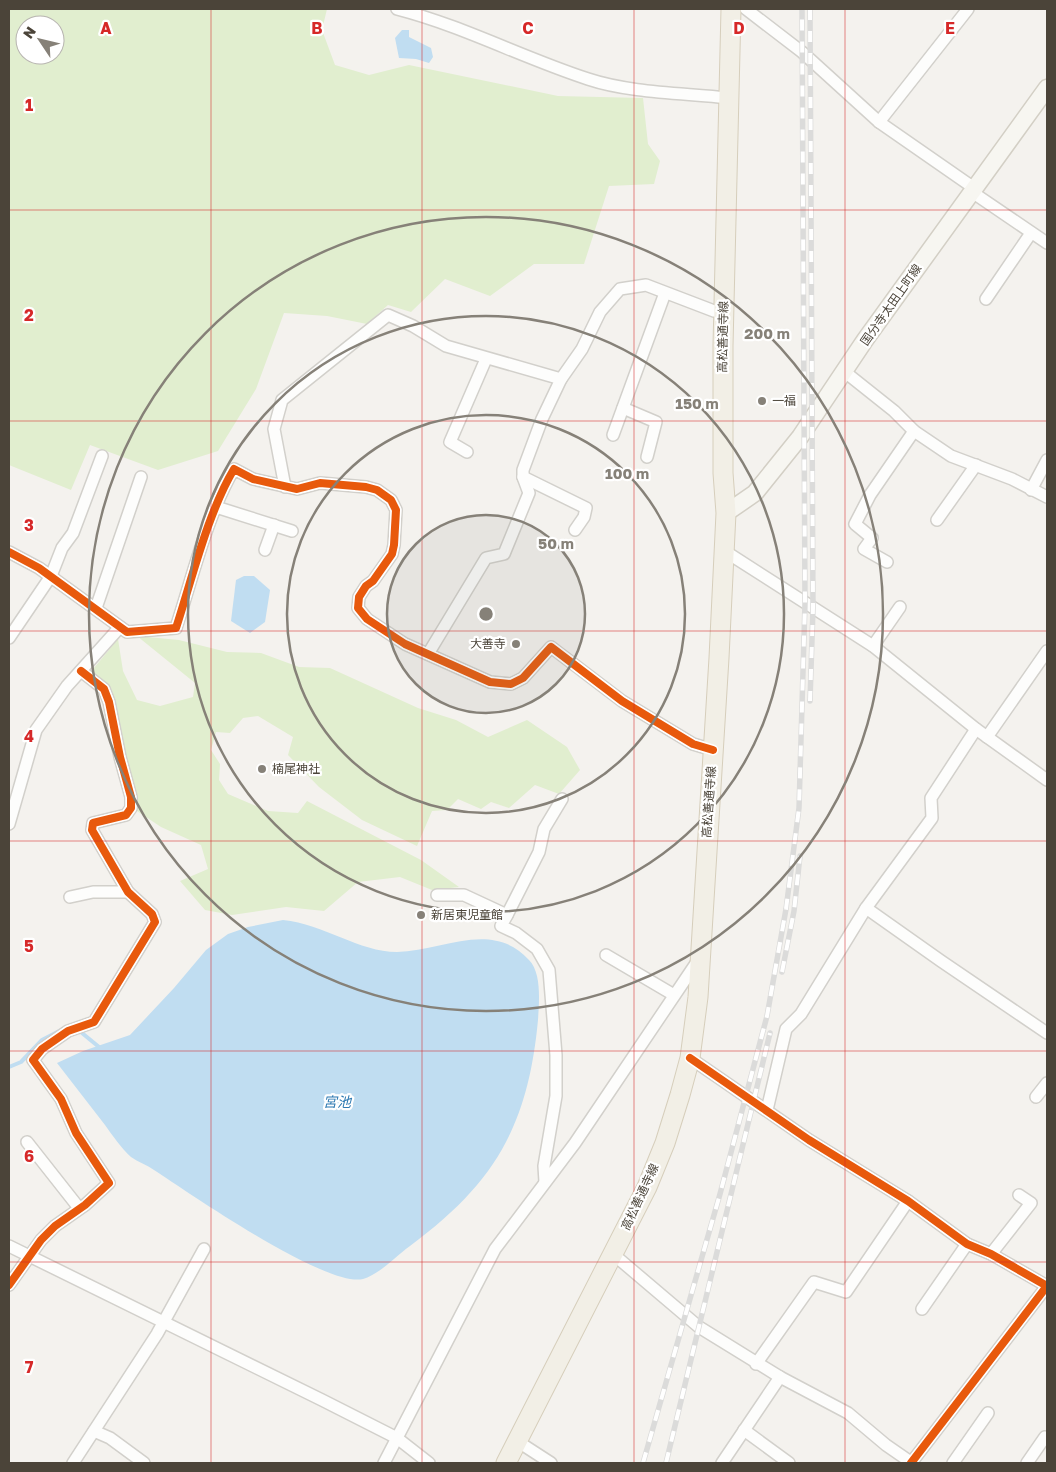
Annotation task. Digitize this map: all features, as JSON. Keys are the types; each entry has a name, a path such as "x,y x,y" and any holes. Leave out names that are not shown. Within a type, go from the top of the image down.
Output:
{"main road":[{"name":"高松善通寺線","path":"506,1463 647,1187 665,1143 690,1058 701,956 726,513 723,473 724,312 731,9"},
{"name":"国分寺太田上町線","path":"726,513 755,493 800,437 865,340 1047,88"}],"street":[{"path":"397,9 459,28 589,79 629,87 728,98"},
{"path":"746,9 802,52 879,122 1047,244"},
{"path":"879,122 968,9"},
{"path":"986,299 1031,233"},
{"path":"428,654 486,558 504,554 529,493 523,477 523,470 542,419 561,379 582,349 600,312 620,289 646,285 724,312"},
{"path":"613,435 666,293"},
{"path":"284,487 274,429 282,400 388,315 413,326 446,346 561,379"},
{"path":"467,452 450,442 486,358"},
{"path":"845,372 894,411 914,431 951,456 1012,479 1030,490 1047,497"},
{"path":"623,408 656,422 647,457"},
{"path":"887,562 864,549 872,538 855,524 870,495 914,431"},
{"path":"9,638 51,576 62,548 73,533 102,456"},
{"path":"1030,490 1047,460"},
{"path":"937,520 976,465"},
{"path":"9,552 51,576 127,632 176,628 224,485 234,469 253,479 298,489 320,483 366,486 377,490 391,500 396,510 392,554 359,597 358,608 367,618 405,644 490,682 511,684 523,678 551,647 622,701 693,744 713,750"},
{"path":"96,608 141,477"},
{"path":"523,477 586,508 584,517 575,530"},
{"path":"216,507 292,531"},
{"path":"266,550 274,525"},
{"path":"723,550 873,646 976,729 1047,780"},
{"path":"873,646 900,607"},
{"path":"9,824 36,730 66,686 120,627"},
{"path":"987,737 1047,651"},
{"path":"9,1285 55,1226 109,1183 76,1133 60,1099 33,1060 42,1049 68,1031 94,1022 155,922 152,914 128,892 92,830 94,823 126,815 131,808 131,798 120,757 109,702 104,689 81,671"},
{"path":"768,1110 786,1029 801,1014 866,908 932,818 931,798 976,729"},
{"path":"546,1182 544,1166 556,1096 556,1055 549,970 538,949 516,933 502,926 539,852 544,829 562,799"},
{"path":"70,897 93,892 128,892"},
{"path":"437,895 464,895 507,915"},
{"path":"866,908 941,962 1047,1033"},
{"path":"606,955 674,995"},
{"path":"384,1463 495,1249 575,1142 701,956"},
{"path":"613,1254 699,1327 756,1364 848,1413 912,1463 1044,1296 1047,1286 991,1254 968,1244 908,1201 809,1140 690,1058"},
{"path":"1036,1097 1047,1083"},
{"path":"27,1142 79,1208"},
{"path":"991,1254 1031,1203 1019,1195"},
{"path":"756,1364 814,1282 846,1292 908,1201"},
{"path":"922,1309 968,1244"},
{"path":"9,1246 397,1438 429,1463"},
{"path":"73,1463 157,1334 162,1321 204,1249"},
{"path":"722,1463 780,1377"},
{"path":"953,1463 988,1413"},
{"path":"744,1430 789,1463"},
{"path":"94,1431 110,1438 144,1463"},
{"path":"1027,1463 1045,1437"},
{"path":"517,1441 551,1463"}],"green space":[{"path":"9,9 327,9 322,30 335,65 369,75 409,65 558,96 643,98 648,144 660,161 654,184 609,186 584,264 534,264 490,296 445,279 411,312 388,305 367,324 327,316 284,313 256,389 218,451 158,470 90,445 71,490 9,465"},
{"path":"137,636 179,640 227,652 261,653 299,667 330,668 418,708 456,720 488,737 527,720 567,747 580,770 559,794 535,785 509,808 491,802 481,809 458,799 447,810 432,811 417,846 362,820 319,787 288,755 293,737 258,716 243,718 230,733 216,732 211,750 220,764 219,780 228,794 268,811 298,813 307,801 421,860 459,887 432,890 400,877 358,882 324,911 286,907 232,915 205,910 180,881 208,869 201,845 161,827 137,811 114,705 89,674 118,639 123,671 137,700 160,706 193,697 195,683"}],"water":[{"path":"402,30 409,30 409,37 431,48 433,57 429,63 416,59 399,58 395,38"},
{"path":"244,576 254,576 270,590 265,622 250,633 231,621 236,580"},
{"name":"宮池","path":"283,920 313,927 369,948 383,951 414,950 466,940 483,939 499,941 515,948 529,960 538,980 538,1020 526,1091 516,1121 502,1149 485,1175 439,1223 382,1269 363,1279 345,1278 290,1255 131,1157 117,1142 57,1063 83,1051 130,1035 206,950 228,934 248,927"}],"waterway":[{"path":"9,1067 21,1062 42,1040 65,1028"},
{"path":"82,1033 99,1047"}],"railway":[{"path":"643,1463 720,1194 767,1016 786,909 799,808 805,603 802,9"},
{"path":"810,9 813,608 810,701"},
{"path":"782,972 794,911 800,856"},
{"path":"666,1463 770,1033"}],"cycle path":[{"path":"9,552 39,568 127,632 176,628 208,525 234,469 253,479 297,489 320,483 366,487 377,490 391,500 396,510 394,545 392,554 359,597 358,608 367,619 405,644 490,682 511,684 523,678 551,647 622,701 693,744 713,750"},
{"path":"9,1285 41,1240 55,1226 85,1205 109,1183 76,1133 61,1099 33,1060 42,1049 68,1031 94,1022 155,922 152,914 128,892 92,830 93,823 126,815 131,808 131,797 120,757 109,702 104,689 81,671"},
{"path":"690,1058 809,1140 908,1201 967,1244 991,1254 1047,1286 911,1463"}],"place":[{"name":"一福","path":"762,401"},
{"name":"大善寺","path":"516,644"},
{"name":"楠尾神社","path":"262,769"},
{"name":"新居東児童館","path":"421,915"}]}
